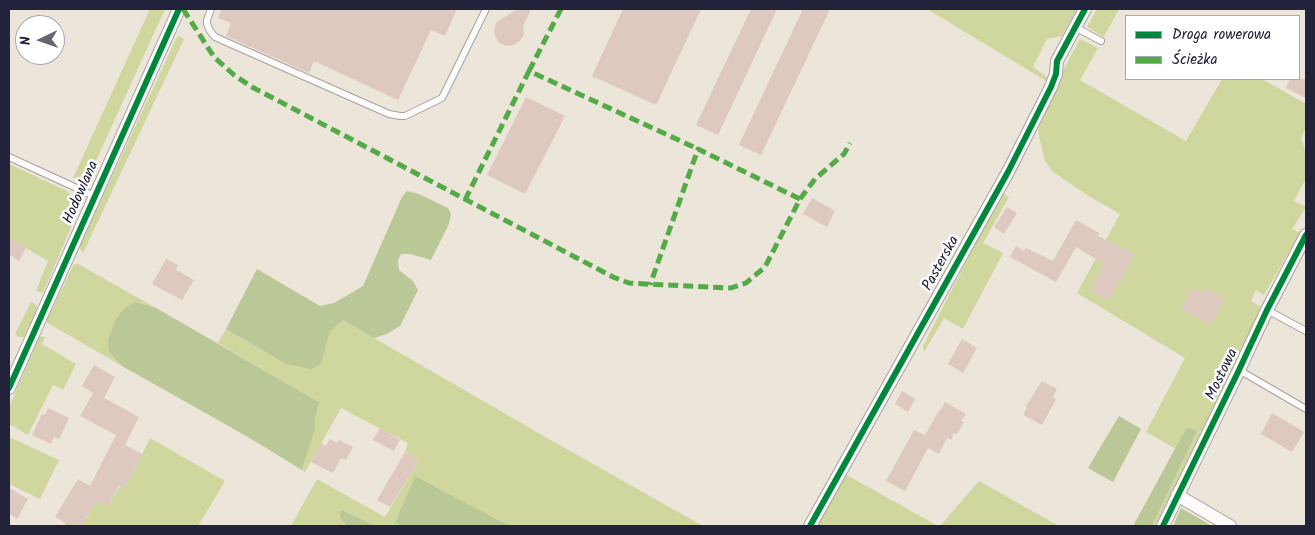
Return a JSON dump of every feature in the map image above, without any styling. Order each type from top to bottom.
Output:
[{"type":"street","name":"Hodowlana","points":[[9,388],[179,9]]},
{"type":"street","name":"Pasterska","points":[[810,526],[1008,172],[1051,87],[1056,74],[1057,61],[1085,9]]},
{"type":"street","name":"Mostowa","points":[[1162,526],[1267,310],[1306,235]]},
{"type":"street","points":[[1177,495],[1230,526]]},
{"type":"lane","points":[[211,9],[207,24],[210,32],[215,37],[389,114],[400,116],[405,116],[437,102],[445,94],[486,9]]},
{"type":"lane","points":[[1075,27],[1101,41]]},
{"type":"lane","points":[[9,157],[94,196]]},
{"type":"lane","points":[[1267,310],[1306,331]]},
{"type":"lane","points":[[1239,370],[1306,408]]},
{"type":"green space","points":[[150,9],[165,9],[90,174],[84,178],[73,178]]},
{"type":"green space","points":[[927,9],[1077,9],[1062,36],[1047,39],[1033,67],[1050,79],[1048,82]]},
{"type":"green space","points":[[1097,9],[1119,9],[1104,37],[1087,27]]},
{"type":"green space","points":[[179,36],[184,39],[83,253],[79,247]]},
{"type":"green space","points":[[1080,39],[1098,48],[1080,80],[1186,141],[1221,80],[1264,80],[1306,104],[1306,128],[1301,138],[1306,153],[1306,178],[1294,201],[1306,207],[1292,229],[1300,233],[1264,295],[1256,290],[1251,301],[1261,307],[1230,377],[1155,526],[1152,526],[1197,431],[1187,427],[1176,449],[1146,432],[1185,358],[1077,293],[1120,214],[1087,195],[1052,171],[1045,161],[1038,132],[1041,120],[1061,74]]},
{"type":"green space","points":[[9,164],[67,191],[77,202],[73,216],[75,218],[43,293],[36,291],[48,261],[9,238]]},
{"type":"green space","points":[[407,191],[419,194],[448,208],[451,214],[449,224],[431,260],[410,254],[401,254],[398,260],[399,270],[413,281],[418,290],[400,326],[387,334],[374,338],[343,320],[330,331],[321,364],[311,369],[286,364],[226,329],[257,269],[320,306],[334,303],[363,286],[402,197]]},
{"type":"green space","points":[[1002,192],[1009,197],[983,243],[1003,253],[963,329],[944,318],[924,352],[923,346]]},
{"type":"green space","points":[[74,264],[78,264],[156,308],[135,302],[109,352],[122,366],[46,322]]},
{"type":"green space","points":[[31,302],[36,305],[37,309],[24,337],[19,337],[15,334]]},
{"type":"green space","points":[[135,302],[156,308],[319,402],[315,429],[302,470],[248,437],[122,366],[109,352],[108,340],[116,319],[126,307]]},
{"type":"green space","points":[[343,320],[703,526],[510,526],[415,476],[395,522],[401,526],[376,526],[342,510],[340,517],[347,526],[291,526],[317,479],[385,517],[419,460],[405,452],[408,443],[341,408],[305,472],[302,470],[315,429],[319,402],[218,343],[226,329],[286,364]]},
{"type":"green space","points":[[40,336],[45,337],[42,344],[76,364],[63,390],[53,385],[28,435],[9,424],[9,407]]},
{"type":"green space","points":[[1119,416],[1141,429],[1113,482],[1088,468]]},
{"type":"green space","points":[[1187,427],[1197,431],[1152,526],[1133,526]]},
{"type":"green space","points":[[9,437],[59,460],[40,499],[9,484]]},
{"type":"green space","points":[[150,438],[225,481],[198,526],[64,526],[74,511],[87,518],[97,500],[108,506],[120,486],[125,488]]},
{"type":"green space","points":[[843,473],[938,526],[814,526]]},
{"type":"green space","points":[[415,476],[510,526],[401,526],[395,522]]},
{"type":"green space","points":[[979,481],[1059,526],[940,526]]},
{"type":"green space","points":[[1181,508],[1212,526],[1173,526]]},
{"type":"green space","points":[[342,510],[376,526],[347,526],[340,517]]},
{"type":"building","points":[[222,9],[457,9],[445,36],[431,30],[398,100],[314,61],[309,73],[226,36],[231,23],[218,18]]},
{"type":"building","points":[[517,9],[531,9],[523,27],[524,34],[520,41],[514,45],[506,46],[499,43],[494,29],[497,22]]},
{"type":"building","points":[[623,9],[701,9],[656,105],[592,76]]},
{"type":"building","points":[[751,9],[777,9],[718,135],[696,125]]},
{"type":"building","points":[[803,9],[830,9],[761,155],[739,145]]},
{"type":"building","points":[[1306,79],[1306,98],[1286,88],[1290,80]]},
{"type":"building","points":[[526,97],[565,116],[525,194],[487,175]]},
{"type":"building","points":[[812,198],[835,211],[827,227],[803,214]]},
{"type":"building","points":[[1007,207],[1017,213],[1004,234],[994,227]]},
{"type":"building","points":[[1076,220],[1099,233],[1098,236],[1135,254],[1109,301],[1090,290],[1104,264],[1076,247],[1056,282],[1010,257],[1016,246],[1024,251],[1026,248],[1053,261]]},
{"type":"building","points":[[9,238],[26,248],[19,261],[9,255]]},
{"type":"building","points":[[166,259],[178,265],[176,270],[194,280],[182,300],[152,284]]},
{"type":"building","points":[[1192,288],[1202,293],[1205,288],[1225,299],[1211,325],[1181,309]]},
{"type":"building","points":[[962,339],[977,348],[963,373],[948,364]]},
{"type":"building","points":[[94,365],[115,377],[104,398],[139,417],[125,445],[142,454],[125,488],[119,485],[108,507],[97,500],[82,526],[71,526],[55,517],[78,479],[90,486],[116,435],[80,416],[93,393],[82,386]]},
{"type":"building","points":[[1042,381],[1057,389],[1053,397],[1056,399],[1042,425],[1023,415],[1026,406]]},
{"type":"building","points":[[902,391],[915,399],[908,412],[895,404]]},
{"type":"building","points":[[945,402],[966,414],[961,421],[964,422],[957,434],[954,433],[951,440],[947,438],[939,454],[928,448],[905,491],[886,481],[914,430],[925,435]]},
{"type":"building","points":[[48,408],[69,418],[59,439],[54,437],[51,444],[32,435],[42,414],[45,415]]},
{"type":"building","points":[[1272,413],[1304,432],[1292,452],[1261,434]]},
{"type":"building","points":[[380,428],[400,440],[394,451],[373,440]]},
{"type":"building","points":[[330,439],[337,443],[339,440],[353,447],[346,460],[341,458],[333,473],[311,462],[321,443],[326,446]]},
{"type":"building","points":[[405,452],[419,460],[390,507],[377,500]]},
{"type":"building","points":[[9,488],[28,499],[17,519],[9,514]]},
{"type":"marked path","points":[[183,9],[214,57],[234,75],[252,87],[613,277],[629,283],[645,284],[731,288],[746,283],[765,267],[800,199],[698,149],[650,285]]},
{"type":"marked path","points":[[529,71],[561,9]]},
{"type":"marked path","points":[[465,200],[529,71],[698,149]]},
{"type":"marked path","points":[[800,199],[815,179],[844,154],[850,143]]},
{"type":"cycle path","points":[[9,388],[179,9]]},
{"type":"cycle path","points":[[810,526],[1008,172],[1051,87],[1056,74],[1057,61],[1085,9]]},
{"type":"cycle path","points":[[1163,526],[1267,310],[1306,235]]}]
